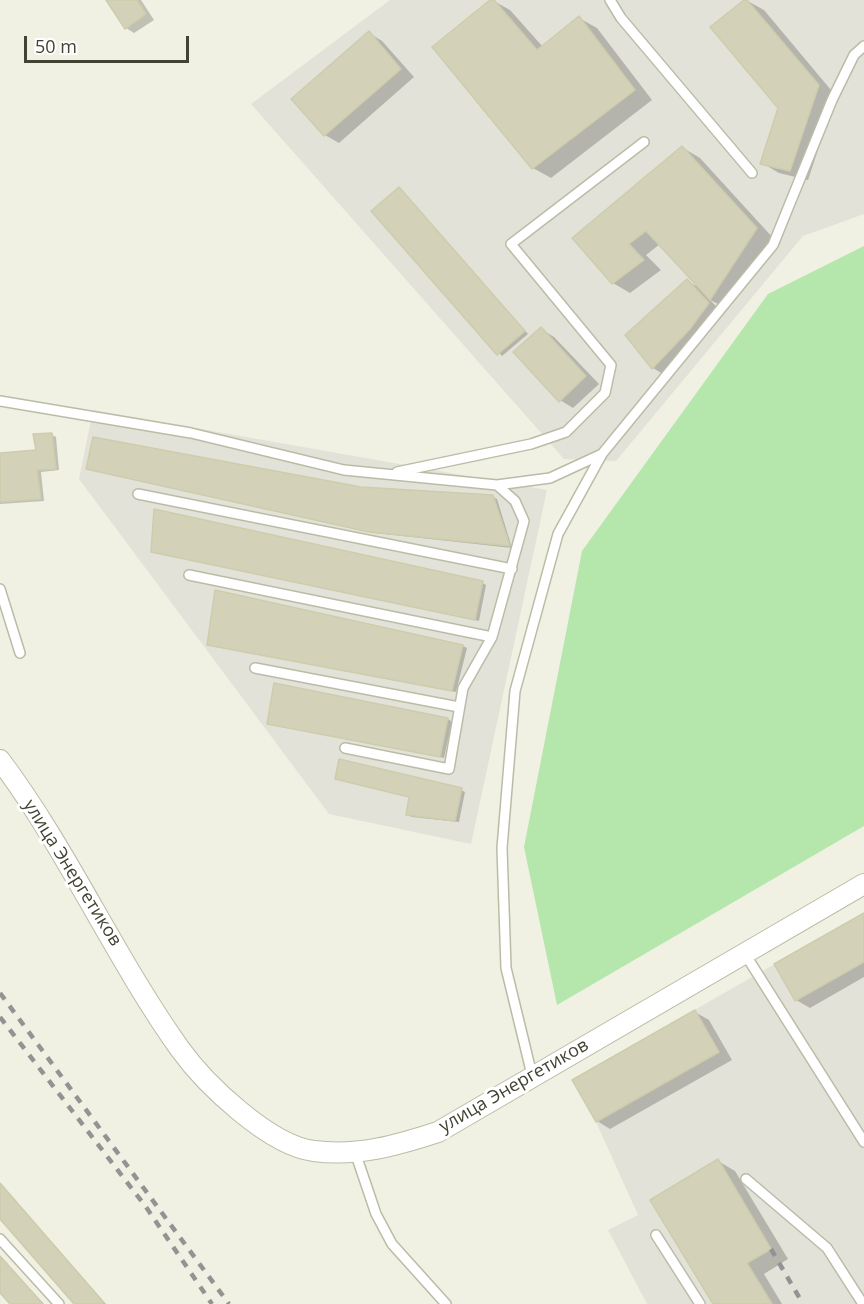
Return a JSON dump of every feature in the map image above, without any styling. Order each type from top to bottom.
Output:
[{"type":"street","name":"улица Энергетиков","points":[[0,760],[181,1050],[240,1112],[285,1143],[313,1151],[354,1152],[391,1147],[438,1132],[532,1075],[864,884]]},
{"type":"lane","points":[[610,0],[621,18],[752,173]]},
{"type":"lane","points":[[532,1075],[506,968],[502,848],[515,691],[558,534],[602,454],[773,245],[832,100],[854,55],[864,46]]},
{"type":"lane","points":[[389,474],[531,444],[566,432],[605,393],[611,365],[511,244],[644,142]]},
{"type":"lane","points":[[0,401],[191,433],[344,470],[497,485],[550,478],[602,454]]},
{"type":"lane","points":[[345,748],[449,769],[463,688],[492,638],[524,521],[515,501],[497,485]]},
{"type":"lane","points":[[138,494],[512,569]]},
{"type":"lane","points":[[189,575],[492,638]]},
{"type":"lane","points":[[0,589],[20,653]]},
{"type":"lane","points":[[255,668],[459,707]]},
{"type":"lane","points":[[745,954],[864,1142]]},
{"type":"lane","points":[[354,1152],[376,1214],[392,1244],[446,1304]]},
{"type":"lane","points":[[746,1179],[827,1248],[863,1304]]},
{"type":"lane","points":[[656,1235],[700,1304]]},
{"type":"lane","points":[[0,1239],[59,1304]]},
{"type":"shaded area","points":[[390,0],[864,0],[864,214],[803,236],[616,461],[564,459],[251,104]]},
{"type":"shaded area","points":[[93,410],[547,490],[471,844],[329,814],[79,479]]},
{"type":"shaded area","points":[[864,913],[864,1304],[647,1304],[608,1230],[638,1215],[596,1122],[572,1080]]},
{"type":"green space","points":[[864,246],[864,826],[557,1005],[524,847],[582,551],[768,294]]},
{"type":"building","points":[[106,0],[137,0],[146,14],[125,29]]},
{"type":"building","points":[[490,0],[494,0],[537,50],[579,16],[635,90],[532,169],[432,47]]},
{"type":"building","points":[[747,0],[819,85],[790,171],[760,164],[778,108],[710,27]]},
{"type":"building","points":[[369,31],[401,69],[324,136],[291,99]]},
{"type":"building","points":[[682,146],[757,228],[710,300],[646,231],[629,244],[644,260],[612,284],[572,238]]},
{"type":"building","points":[[399,187],[525,331],[497,355],[371,211]]},
{"type":"building","points":[[687,279],[709,303],[690,329],[652,369],[625,335]]},
{"type":"building","points":[[541,327],[586,376],[559,402],[513,352]]},
{"type":"building","points":[[52,433],[56,469],[37,470],[41,499],[0,502],[0,453],[36,450],[33,434]]},
{"type":"building","points":[[93,437],[361,487],[493,495],[510,546],[369,532],[86,469]]},
{"type":"building","points":[[154,509],[483,581],[475,620],[151,552]]},
{"type":"building","points":[[215,590],[463,645],[452,691],[207,645]]},
{"type":"building","points":[[274,683],[448,718],[440,757],[267,724]]},
{"type":"building","points":[[339,759],[462,788],[455,821],[406,815],[409,797],[335,779]]},
{"type":"building","points":[[864,913],[864,962],[795,1001],[774,964]]},
{"type":"building","points":[[695,1010],[719,1052],[596,1122],[572,1080]]},
{"type":"building","points":[[718,1159],[771,1249],[747,1263],[772,1304],[713,1304],[650,1200]]},
{"type":"building","points":[[0,1183],[105,1304],[74,1304],[0,1219]]},
{"type":"building","points":[[0,1256],[43,1304],[10,1304],[0,1293]]},
{"type":"railway","points":[[0,993],[229,1304]]},
{"type":"railway","points":[[0,1017],[146,1207],[212,1304]]},
{"type":"railway","points":[[771,1249],[803,1304]]}]
